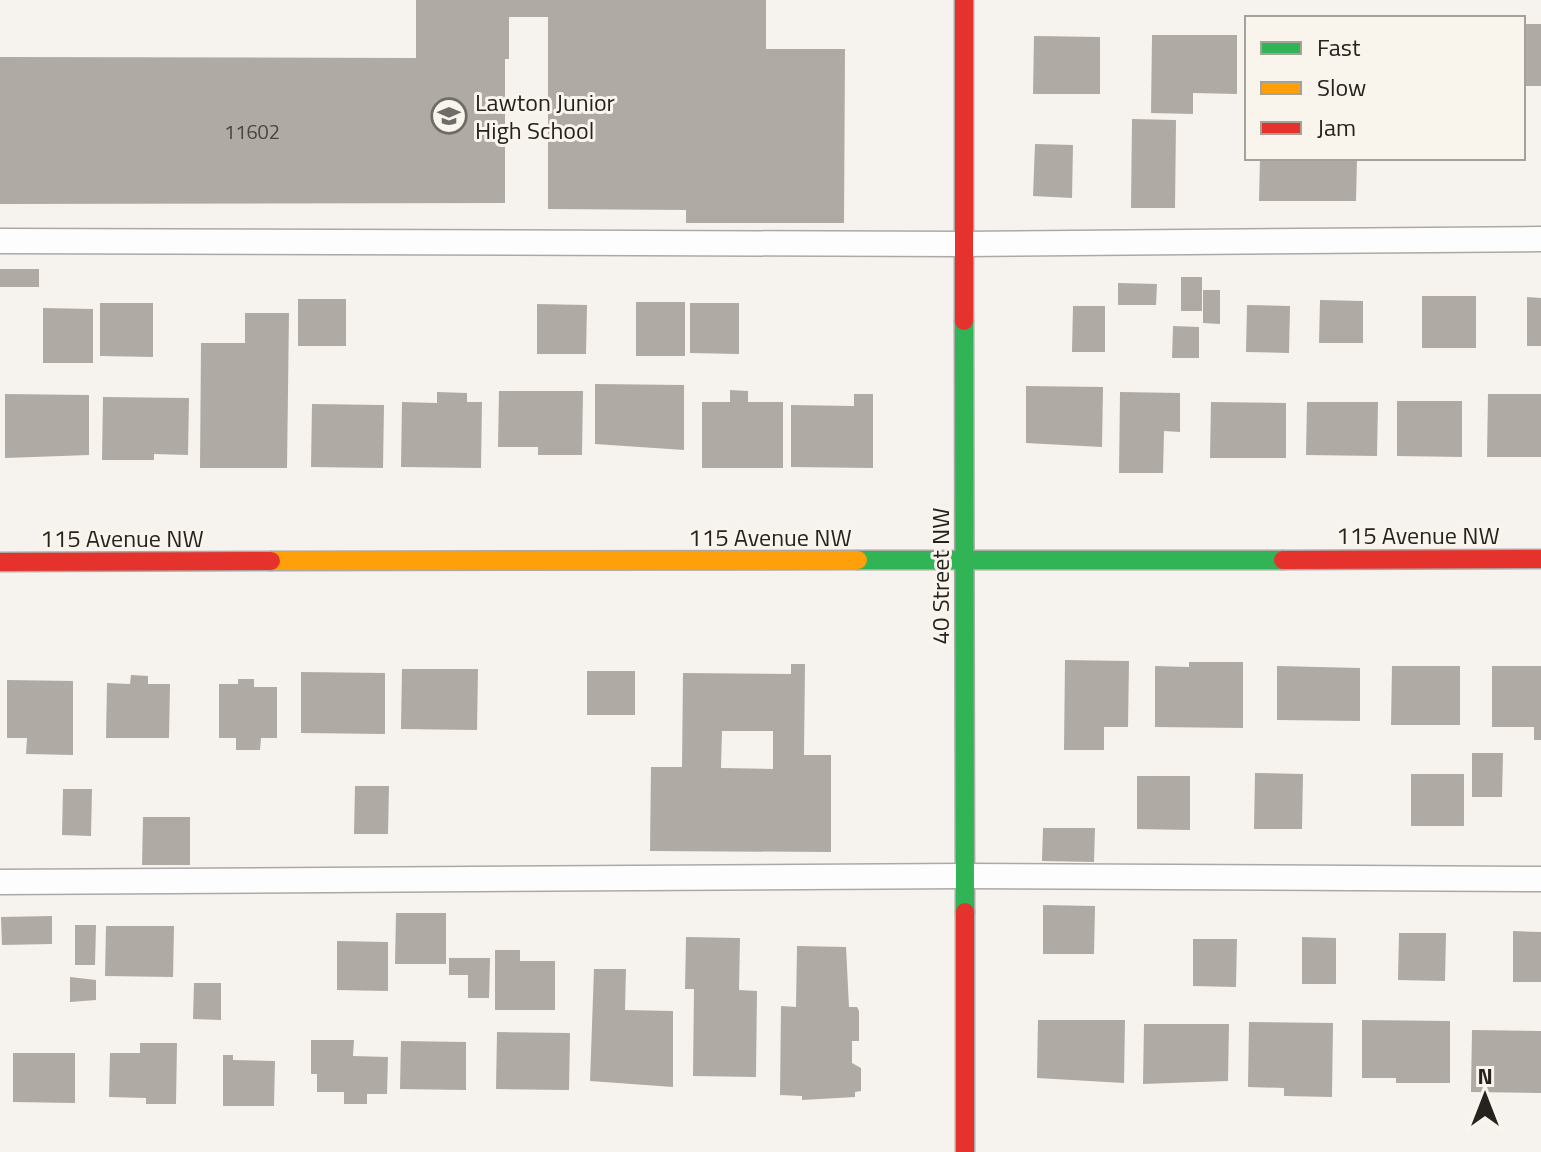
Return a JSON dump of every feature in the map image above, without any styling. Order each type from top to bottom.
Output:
[{"type":"street","name":"40 Street NW","points":[[964,0],[965,1152]]},
{"type":"street","name":"115 Avenue NW","points":[[0,562],[1541,559]]},
{"type":"lane","points":[[0,241],[964,244],[1541,239]]},
{"type":"lane","points":[[0,882],[964,876],[1541,879]]},
{"type":"building","name":"Lawton Junior High School","points":[[416,0],[766,0],[766,49],[845,49],[844,223],[686,223],[686,210],[548,209],[548,17],[509,17],[509,59],[505,59],[505,203],[0,204],[0,57],[416,58]]},
{"type":"building","points":[[1525,24],[1541,24],[1541,86],[1525,86]]},
{"type":"building","points":[[1152,35],[1237,35],[1237,94],[1193,93],[1193,114],[1151,113]]},
{"type":"building","points":[[1034,36],[1100,37],[1100,94],[1033,94]]},
{"type":"building","points":[[1132,119],[1176,120],[1175,208],[1131,208]]},
{"type":"building","points":[[1035,144],[1073,145],[1072,198],[1033,196]]},
{"type":"building","points":[[1260,160],[1357,160],[1356,201],[1259,201]]},
{"type":"building","points":[[0,269],[39,269],[39,287],[0,287]]},
{"type":"building","points":[[1181,277],[1202,277],[1202,311],[1181,311]]},
{"type":"building","points":[[1118,283],[1157,284],[1156,305],[1118,305]]},
{"type":"building","points":[[1203,290],[1220,290],[1220,324],[1203,323]]},
{"type":"building","points":[[1422,296],[1476,296],[1476,348],[1422,348]]},
{"type":"building","points":[[1527,297],[1541,298],[1541,346],[1527,346]]},
{"type":"building","points":[[298,299],[346,299],[346,346],[298,346]]},
{"type":"building","points":[[1320,300],[1363,301],[1363,343],[1319,343]]},
{"type":"building","points":[[636,302],[685,302],[685,356],[636,356]]},
{"type":"building","points":[[100,303],[153,303],[153,357],[100,356]]},
{"type":"building","points":[[690,303],[739,303],[739,354],[690,353]]},
{"type":"building","points":[[537,304],[587,305],[586,354],[537,354]]},
{"type":"building","points":[[1247,305],[1290,306],[1289,353],[1246,352]]},
{"type":"building","points":[[1073,306],[1105,306],[1105,352],[1072,352]]},
{"type":"building","points":[[43,308],[93,309],[93,363],[43,363]]},
{"type":"building","points":[[245,313],[289,313],[287,468],[200,468],[201,343],[245,343]]},
{"type":"building","points":[[1173,326],[1199,327],[1199,358],[1172,358]]},
{"type":"building","points":[[595,384],[684,385],[684,450],[595,444]]},
{"type":"building","points":[[1026,386],[1103,387],[1102,447],[1026,443]]},
{"type":"building","points":[[730,390],[748,391],[748,402],[783,402],[783,468],[702,468],[702,402],[730,402]]},
{"type":"building","points":[[499,391],[583,391],[582,455],[538,455],[538,447],[498,447]]},
{"type":"building","points":[[437,392],[467,393],[467,402],[482,402],[481,468],[401,467],[402,402],[437,403]]},
{"type":"building","points":[[1120,392],[1180,393],[1180,432],[1164,431],[1163,473],[1119,473]]},
{"type":"building","points":[[5,394],[89,395],[89,455],[5,458]]},
{"type":"building","points":[[854,394],[873,394],[873,468],[791,467],[791,405],[854,406]]},
{"type":"building","points":[[1488,394],[1541,394],[1541,457],[1487,457]]},
{"type":"building","points":[[103,397],[189,398],[188,455],[154,454],[154,460],[102,460]]},
{"type":"building","points":[[1397,401],[1462,401],[1462,457],[1397,456]]},
{"type":"building","points":[[1211,402],[1286,403],[1286,458],[1210,458]]},
{"type":"building","points":[[1307,402],[1378,402],[1377,456],[1306,455]]},
{"type":"building","points":[[312,404],[384,405],[383,468],[311,467]]},
{"type":"building","points":[[1065,660],[1129,661],[1128,727],[1104,727],[1104,750],[1064,750]]},
{"type":"building","points":[[1189,662],[1243,662],[1243,728],[1155,727],[1155,666],[1189,667]]},
{"type":"building","points":[[791,664],[805,664],[804,755],[831,755],[831,852],[650,851],[651,767],[682,767],[683,673],[791,674]],"holes":[[[722,731],[773,731],[773,769],[721,768]]]},
{"type":"building","points":[[1277,666],[1360,668],[1360,721],[1277,720]]},
{"type":"building","points":[[1392,666],[1460,666],[1460,725],[1391,725]]},
{"type":"building","points":[[1492,666],[1541,666],[1541,740],[1534,740],[1534,727],[1492,727]]},
{"type":"building","points":[[402,669],[478,669],[477,730],[401,729]]},
{"type":"building","points":[[587,671],[635,671],[635,715],[587,715]]},
{"type":"building","points":[[301,672],[385,673],[385,734],[301,733]]},
{"type":"building","points":[[131,675],[148,676],[148,684],[170,684],[169,738],[106,738],[107,683],[130,684]]},
{"type":"building","points":[[238,679],[254,679],[254,687],[277,687],[277,738],[261,738],[260,750],[236,750],[236,738],[219,738],[219,684],[238,684]]},
{"type":"building","points":[[7,680],[73,681],[73,755],[26,754],[27,738],[7,738]]},
{"type":"building","points":[[1472,753],[1503,753],[1502,797],[1472,797]]},
{"type":"building","points":[[1255,773],[1303,774],[1302,829],[1254,829]]},
{"type":"building","points":[[1411,774],[1464,774],[1464,826],[1411,826]]},
{"type":"building","points":[[1137,776],[1190,776],[1190,830],[1137,829]]},
{"type":"building","points":[[355,786],[389,786],[388,834],[354,834]]},
{"type":"building","points":[[63,789],[92,789],[91,836],[62,835]]},
{"type":"building","points":[[143,817],[190,817],[190,865],[142,865]]},
{"type":"building","points":[[1043,828],[1095,828],[1094,862],[1042,861]]},
{"type":"building","points":[[1043,905],[1095,906],[1094,954],[1043,954]]},
{"type":"building","points":[[396,913],[446,913],[446,964],[395,964]]},
{"type":"building","points":[[52,916],[52,944],[2,945],[1,917]]},
{"type":"building","points":[[75,925],[96,925],[95,965],[75,965]]},
{"type":"building","points":[[106,926],[174,926],[173,977],[105,976]]},
{"type":"building","points":[[1513,931],[1541,932],[1541,982],[1513,982]]},
{"type":"building","points":[[1399,933],[1446,933],[1445,981],[1398,980]]},
{"type":"building","points":[[686,937],[740,938],[739,990],[757,991],[756,1077],[693,1076],[694,989],[685,989]]},
{"type":"building","points":[[1302,937],[1336,938],[1336,984],[1302,984]]},
{"type":"building","points":[[1193,939],[1237,939],[1236,987],[1193,986]]},
{"type":"building","points":[[337,941],[388,942],[388,991],[337,990]]},
{"type":"building","points":[[797,946],[846,947],[849,1007],[857,1007],[859,1011],[859,1041],[852,1041],[852,1063],[861,1068],[861,1091],[855,1092],[855,1097],[802,1100],[802,1096],[780,1095],[781,1006],[796,1007]]},
{"type":"building","points":[[495,950],[520,950],[520,961],[555,961],[555,1010],[495,1010]]},
{"type":"building","points":[[449,958],[490,958],[489,998],[468,998],[468,975],[449,975]]},
{"type":"building","points":[[594,969],[626,969],[625,1010],[673,1011],[673,1087],[590,1081]]},
{"type":"building","points":[[70,977],[96,980],[96,1000],[70,1002]]},
{"type":"building","points":[[194,983],[221,983],[221,1020],[193,1019]]},
{"type":"building","points":[[1038,1020],[1125,1020],[1124,1083],[1037,1078]]},
{"type":"building","points":[[1362,1020],[1450,1021],[1450,1083],[1396,1083],[1396,1078],[1362,1078]]},
{"type":"building","points":[[1249,1022],[1333,1023],[1332,1097],[1284,1096],[1284,1088],[1248,1087]]},
{"type":"building","points":[[1144,1024],[1229,1024],[1228,1081],[1143,1084]]},
{"type":"building","points":[[1472,1030],[1541,1031],[1541,1093],[1471,1092]]},
{"type":"building","points":[[497,1032],[570,1033],[569,1090],[496,1089]]},
{"type":"building","points":[[311,1040],[354,1040],[353,1056],[388,1057],[387,1094],[367,1094],[367,1104],[344,1104],[344,1092],[317,1092],[317,1074],[311,1074]]},
{"type":"building","points":[[401,1041],[466,1042],[466,1090],[400,1089]]},
{"type":"building","points":[[140,1043],[177,1043],[176,1104],[146,1104],[146,1098],[109,1097],[110,1053],[140,1053]]},
{"type":"building","points":[[13,1053],[75,1053],[75,1103],[13,1102]]},
{"type":"building","points":[[223,1055],[233,1055],[233,1060],[275,1061],[274,1106],[223,1106]]},
{"type":"traffic: fast","points":[[964,321],[965,912]]},
{"type":"traffic: fast","points":[[858,560],[1283,560]]},
{"type":"traffic: slow","points":[[271,561],[858,560]]},
{"type":"traffic: jam","points":[[964,0],[964,321]]},
{"type":"traffic: jam","points":[[1283,560],[1541,559]]},
{"type":"traffic: jam","points":[[0,562],[271,561]]},
{"type":"traffic: jam","points":[[965,912],[965,1152]]},
{"type":"place","name":"Lawton Junior High School","points":[[449,116]]}]
